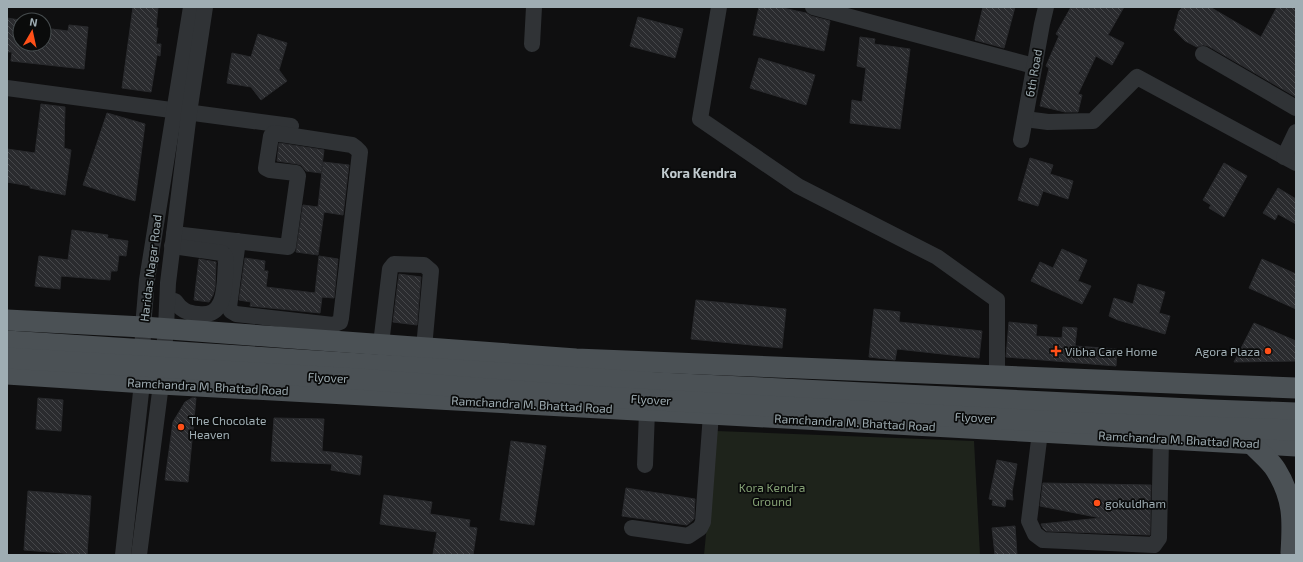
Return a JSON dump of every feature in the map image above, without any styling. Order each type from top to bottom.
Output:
[{"type":"main road","points":[[7,320],[143,326],[576,359],[1296,388]]},
{"type":"main road","name":"Flyover","points":[[7,341],[667,383],[1296,413]]},
{"type":"main road","name":"Flyover","points":[[7,358],[358,379],[583,396],[1080,423],[1296,430]]},
{"type":"main road","name":"Ramchandra M. Bhattad Road","points":[[7,374],[647,411],[1296,446]]},
{"type":"main road","points":[[1251,443],[1276,469],[1290,502],[1293,520],[1292,550]]},
{"type":"street","name":"Haridas Nagar Road","points":[[123,555],[152,383],[166,328],[181,112],[191,7]]},
{"type":"street","name":"Haridas Nagar Road","points":[[139,555],[152,383],[143,326],[146,280],[181,112],[205,7]]},
{"type":"street","points":[[532,44],[534,7]]},
{"type":"street","points":[[719,7],[700,119],[798,186],[936,257],[997,300],[997,375]]},
{"type":"street","points":[[813,7],[1034,66]]},
{"type":"street","name":"6th Road","points":[[1021,140],[1046,7]]},
{"type":"street","points":[[1203,54],[1296,108]]},
{"type":"street","points":[[1025,119],[1048,122],[1093,121],[1137,77],[1290,160],[1296,132]]},
{"type":"street","points":[[7,88],[322,131]]},
{"type":"street","points":[[173,240],[238,241],[288,247],[298,176],[296,173],[270,170],[266,168],[271,136],[274,134],[352,145],[360,152],[340,322],[333,325],[236,314],[231,311],[229,307],[238,241]]},
{"type":"street","points":[[173,240],[222,253],[225,256],[226,263],[222,303],[218,309],[205,315],[188,313],[180,309],[175,301]]},
{"type":"street","points":[[381,344],[390,269],[394,264],[424,265],[431,271],[424,348]]},
{"type":"street","points":[[645,465],[647,411]]},
{"type":"street","points":[[632,528],[688,536],[700,528],[703,522],[711,414]]},
{"type":"street","points":[[1040,432],[1029,521],[1035,534],[1044,540],[1154,545],[1159,538],[1162,439]]},
{"type":"green space","name":"Kora Kendra Ground","points":[[716,431],[974,441],[980,555],[704,555]]},
{"type":"building","points":[[133,7],[158,7],[156,44],[161,44],[160,56],[157,55],[151,92],[122,88]]},
{"type":"building","points":[[759,7],[778,7],[806,13],[811,16],[830,21],[824,51],[753,35]]},
{"type":"building","points":[[983,7],[1015,7],[1004,48],[975,40]]},
{"type":"building","points":[[1071,7],[1124,7],[1108,35],[1124,43],[1112,65],[1096,56],[1078,94],[1082,95],[1078,112],[1065,112],[1040,106],[1049,68],[1046,66],[1059,36],[1056,34]]},
{"type":"building","points":[[1183,7],[1210,7],[1261,37],[1277,7],[1296,7],[1296,97],[1208,46],[1203,45],[1197,47],[1185,41],[1174,30],[1179,11]]},
{"type":"building","points":[[638,17],[683,29],[675,58],[630,46]]},
{"type":"building","points":[[7,18],[12,19],[12,52],[7,52]]},
{"type":"building","points":[[69,25],[88,27],[84,69],[11,61],[12,52],[52,52],[52,29],[68,31]]},
{"type":"building","points":[[258,34],[287,43],[279,70],[287,81],[261,100],[251,87],[227,83],[232,53],[251,57]]},
{"type":"building","points":[[860,37],[875,39],[874,44],[910,49],[900,129],[850,123],[852,100],[862,102],[866,68],[857,66]]},
{"type":"building","points":[[759,58],[815,75],[806,105],[750,88]]},
{"type":"building","points":[[41,104],[65,107],[64,148],[71,150],[65,195],[7,182],[7,149],[35,153]]},
{"type":"building","points":[[107,113],[145,124],[135,201],[83,185]]},
{"type":"building","points":[[279,143],[324,150],[321,173],[306,171],[301,165],[277,161]]},
{"type":"building","points":[[1030,158],[1053,165],[1050,174],[1073,181],[1068,199],[1043,191],[1038,206],[1018,200]]},
{"type":"building","points":[[323,162],[349,165],[343,215],[324,212],[318,255],[296,252],[303,205],[318,207]]},
{"type":"building","points":[[1224,163],[1247,176],[1224,217],[1209,208],[1211,205],[1203,200]]},
{"type":"building","points":[[1278,188],[1296,199],[1296,224],[1278,214],[1275,220],[1263,213]]},
{"type":"building","points":[[72,230],[108,235],[107,238],[128,241],[126,256],[119,255],[117,271],[111,271],[110,280],[61,276],[60,289],[35,286],[39,256],[68,260]]},
{"type":"building","points":[[1062,249],[1087,260],[1078,281],[1091,286],[1082,304],[1031,281],[1040,262],[1053,268]]},
{"type":"building","points":[[319,256],[338,259],[334,298],[322,297],[320,313],[250,306],[251,302],[239,300],[245,258],[265,261],[264,271],[268,271],[266,287],[315,293]]},
{"type":"building","points":[[199,259],[216,262],[215,288],[209,302],[194,300]]},
{"type":"building","points":[[1262,259],[1296,274],[1296,309],[1249,288]]},
{"type":"building","points":[[399,274],[421,277],[417,325],[393,322]]},
{"type":"building","points":[[1138,284],[1165,292],[1159,313],[1170,316],[1165,334],[1109,316],[1114,298],[1133,304]]},
{"type":"building","points":[[696,300],[786,309],[782,348],[691,339]]},
{"type":"building","points":[[874,309],[900,312],[899,322],[982,331],[979,358],[897,349],[895,360],[869,357]]},
{"type":"building","points":[[1009,322],[1037,325],[1036,336],[1062,338],[1063,327],[1077,328],[1075,346],[1117,349],[1116,366],[1006,357]]},
{"type":"building","name":"Agora Plaza","points":[[1254,323],[1296,341],[1296,361],[1234,362]]},
{"type":"building","points":[[38,398],[63,400],[61,431],[36,429]]},
{"type":"building","points":[[192,398],[196,398],[188,482],[165,480],[173,422],[185,402]]},
{"type":"building","points":[[274,418],[324,419],[322,451],[362,456],[360,475],[331,470],[332,464],[271,461]]},
{"type":"building","points":[[511,441],[546,446],[534,525],[500,520]]},
{"type":"building","points":[[997,460],[1017,464],[1012,492],[1013,500],[1006,499],[1005,507],[992,505],[993,500],[989,499]]},
{"type":"building","name":"gokuldham","points":[[1043,483],[1151,485],[1150,535],[1046,531],[1041,524],[1101,518],[1040,506]]},
{"type":"building","points":[[626,488],[695,499],[694,519],[687,525],[622,516]]},
{"type":"building","points":[[28,491],[91,496],[87,555],[24,550]]},
{"type":"building","points":[[384,495],[432,502],[430,514],[470,520],[469,527],[477,528],[473,555],[433,554],[437,532],[380,524]]},
{"type":"building","points":[[1015,526],[1017,555],[995,555],[992,528]]},
{"type":"place","name":"Vibha Care Home","points":[[1056,351]]},
{"type":"place","name":"Agora Plaza","points":[[1268,351]]},
{"type":"place","name":"The Chocolate Heaven","points":[[181,427]]},
{"type":"place","name":"gokuldham","points":[[1097,503]]},
{"type":"district","name":"Kora Kendra","points":[[699,173]]}]
